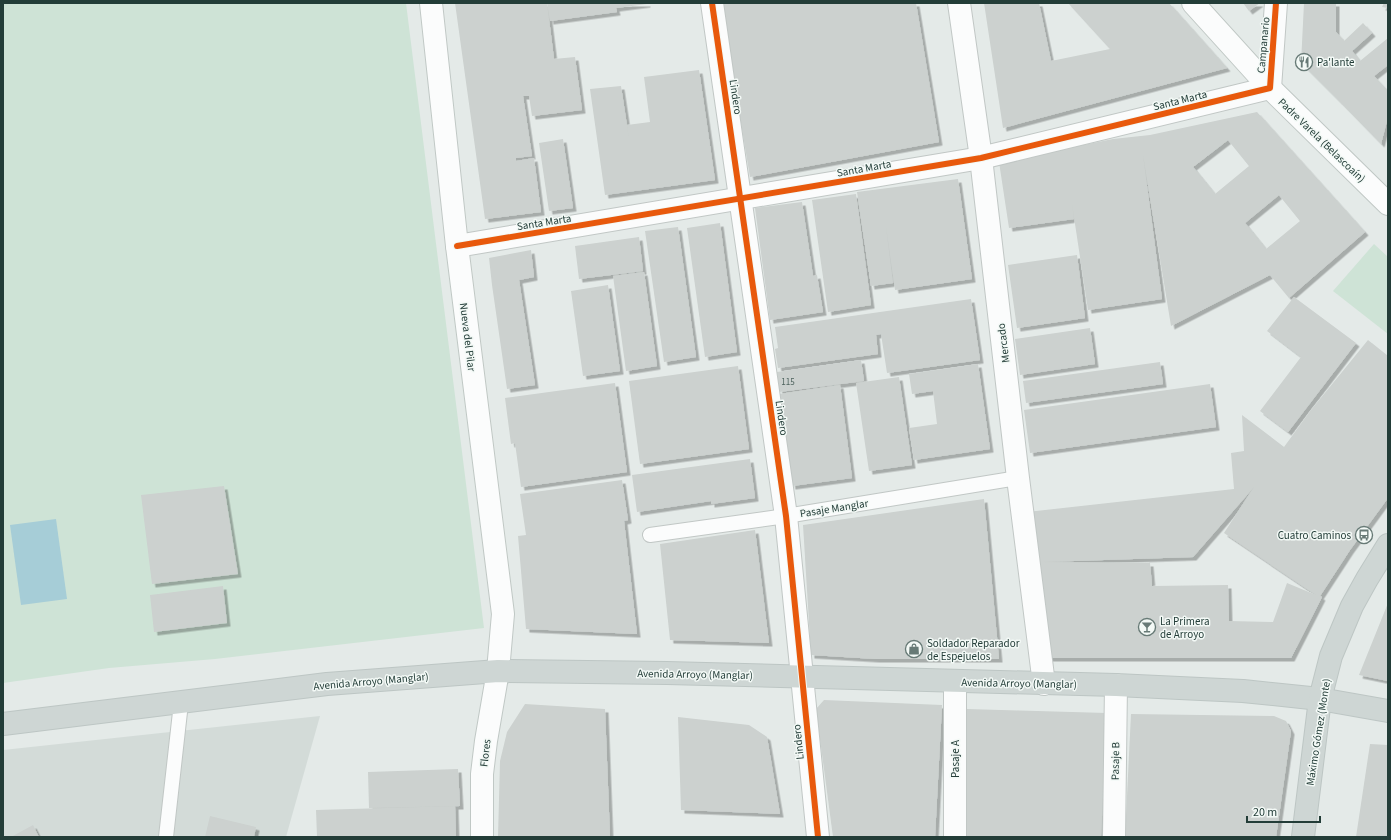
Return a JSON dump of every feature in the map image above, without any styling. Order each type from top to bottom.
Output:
[{"type":"main road","name":"Máximo Gómez (Monte)","points":[[1303,837],[1320,699],[1331,656],[1352,606],[1388,545]]},
{"type":"main road","name":"Avenida Arroyo (Manglar)","points":[[3,724],[327,684],[498,671],[667,673],[1116,685],[1244,691],[1320,699],[1388,711]]},
{"type":"street","name":"Nueva del Pilar","points":[[431,3],[457,246],[503,614],[498,671]]},
{"type":"street","name":"Lindero","points":[[712,3],[786,516],[818,837]]},
{"type":"street","name":"Mercado","points":[[959,3],[981,158],[1018,478],[1044,684]]},
{"type":"street","name":"Padre Varela (Belascoaín)","points":[[1194,3],[1270,88],[1388,204]]},
{"type":"street","name":"Campanario","points":[[1270,88],[1276,3]]},
{"type":"street","name":"Santa Marta","points":[[457,246],[740,200],[981,158],[1270,88]]},
{"type":"street","name":"Flores","points":[[482,837],[482,774],[498,671]]},
{"type":"street","name":"Pasaje A","points":[[955,681],[955,837]]},
{"type":"street","name":"Pasaje B","points":[[1114,837],[1116,685]]},
{"type":"lane","name":"Pasaje Manglar","points":[[650,534],[786,516],[1018,478]]},
{"type":"lane","points":[[166,837],[181,703]]},
{"type":"shaded area","points":[[320,716],[286,837],[3,837],[3,750]]},
{"type":"green space","points":[[3,3],[406,3],[484,628],[215,659],[109,668],[3,683]]},
{"type":"green space","points":[[1374,244],[1388,257],[1388,334],[1333,291]]},
{"type":"water","points":[[56,519],[67,599],[21,605],[10,525]]},
{"type":"building","points":[[455,3],[547,3],[554,59],[575,57],[582,110],[532,116],[529,96],[523,96],[532,156],[516,158],[516,161],[534,158],[541,212],[485,219]]},
{"type":"building","points":[[547,3],[647,4],[616,8],[617,12],[550,21]]},
{"type":"building","points":[[721,3],[916,3],[939,142],[750,177]]},
{"type":"building","points":[[984,3],[1039,3],[1051,61],[1110,49],[1068,3],[1169,3],[1227,68],[1003,128]]},
{"type":"building","points":[[1243,3],[1260,3],[1249,11]]},
{"type":"building","points":[[1304,3],[1336,3],[1336,32],[1344,41],[1363,23],[1372,33],[1352,51],[1360,61],[1388,38],[1388,65],[1374,76],[1388,91],[1388,117],[1381,144],[1301,63]]},
{"type":"building","points":[[1384,3],[1388,3],[1388,8],[1382,7]]},
{"type":"building","points":[[699,70],[715,180],[605,195],[590,89],[621,86],[629,139],[627,125],[650,122],[644,77]]},
{"type":"building","points":[[1257,112],[1365,232],[1289,298],[1270,275],[1171,326],[1143,155],[1162,299],[1088,310],[1072,204],[1074,219],[1009,228],[999,162],[1113,139],[1150,135]],"holes":[[[1228,140],[1249,166],[1215,194],[1193,167]],[[1279,195],[1300,221],[1266,249],[1245,223]]]},
{"type":"building","points":[[563,139],[573,208],[549,211],[539,143]]},
{"type":"building","points":[[958,179],[972,279],[895,290],[886,227],[893,283],[871,286],[857,192]]},
{"type":"building","points":[[856,194],[871,305],[828,312],[812,200]]},
{"type":"building","points":[[802,202],[813,276],[817,275],[823,312],[770,320],[755,208]]},
{"type":"building","points":[[720,223],[737,352],[705,357],[687,228]]},
{"type":"building","points":[[678,227],[696,357],[664,362],[645,231]]},
{"type":"building","points":[[639,237],[643,271],[579,279],[575,246]]},
{"type":"building","points":[[531,250],[534,277],[519,280],[535,385],[507,389],[489,258]]},
{"type":"building","points":[[1077,255],[1085,318],[1017,328],[1008,265]]},
{"type":"building","points":[[644,272],[657,366],[626,371],[613,276]]},
{"type":"building","points":[[608,285],[620,371],[583,376],[571,291]]},
{"type":"building","points":[[1294,297],[1356,343],[1288,432],[1260,411],[1301,357],[1267,331]]},
{"type":"building","points":[[971,299],[980,360],[887,373],[881,334],[876,335],[878,354],[778,368],[775,349],[778,348],[775,327]]},
{"type":"building","points":[[1090,328],[1095,364],[1020,375],[1015,339]]},
{"type":"building","points":[[1368,340],[1388,356],[1388,498],[1350,550],[1320,596],[1322,597],[1291,658],[1041,658],[1027,512],[1234,489],[1231,453],[1244,451],[1242,415],[1284,447],[1311,410]],"holes":[[[1254,487],[1224,533],[1316,595],[1287,583],[1273,622],[1229,621],[1228,585],[1152,586],[1150,563],[1044,562],[1193,557]]]},
{"type":"building","points":[[861,360],[864,381],[779,392],[777,372]]},
{"type":"building","points":[[1160,362],[1163,384],[1026,403],[1023,381]]},
{"type":"building","points":[[978,364],[990,449],[914,460],[909,428],[937,424],[933,391],[912,394],[909,374]]},
{"type":"building","points":[[738,366],[749,449],[640,464],[629,381]]},
{"type":"building","points":[[899,377],[912,465],[869,471],[856,383]]},
{"type":"building","points":[[615,383],[627,472],[521,487],[515,443],[511,444],[505,398]]},
{"type":"building","points":[[1210,384],[1216,427],[1030,453],[1024,410]]},
{"type":"building","points":[[840,385],[852,478],[792,486],[779,394]]},
{"type":"building","points":[[750,459],[755,498],[711,504],[711,501],[637,512],[632,475]]},
{"type":"building","points":[[622,480],[628,520],[624,521],[637,634],[526,629],[518,536],[526,535],[520,494]]},
{"type":"building","points":[[224,486],[238,574],[152,584],[141,495]]},
{"type":"building","points":[[984,499],[999,659],[876,659],[811,655],[803,525]]},
{"type":"building","points":[[755,530],[769,643],[670,640],[660,544]]},
{"type":"building","points":[[223,586],[227,623],[154,632],[150,595]]},
{"type":"building","points":[[1388,603],[1388,681],[1359,675]]},
{"type":"building","points":[[824,700],[942,705],[935,837],[833,837],[816,709]]},
{"type":"building","points":[[525,704],[605,709],[610,837],[498,837],[500,761],[507,732]]},
{"type":"building","points":[[967,709],[1107,713],[1101,837],[966,837]]},
{"type":"building","points":[[1131,714],[1274,716],[1286,721],[1291,731],[1276,837],[1125,837]]},
{"type":"building","points":[[678,717],[749,725],[767,737],[780,814],[681,810]]},
{"type":"building","points":[[1370,744],[1388,745],[1388,837],[1356,837]]},
{"type":"building","points":[[458,769],[460,806],[369,808],[368,772]]},
{"type":"building","points":[[455,806],[456,837],[317,837],[316,810]]},
{"type":"building","points":[[210,816],[256,827],[254,837],[205,837]]},
{"type":"building","points":[[33,825],[39,837],[11,837]]},
{"type":"cycle path","points":[[712,3],[786,516],[818,837]]},
{"type":"cycle path","points":[[457,246],[981,158],[1270,88],[1276,3]]},
{"type":"place","name":"Pa'lante","points":[[1304,62]]},
{"type":"place","name":"Cuatro Caminos","points":[[1364,535]]},
{"type":"place","name":"La Primera de Arroyo","points":[[1147,627]]},
{"type":"place","name":"Soldador Reparador de Espejuelos","points":[[914,649]]}]
